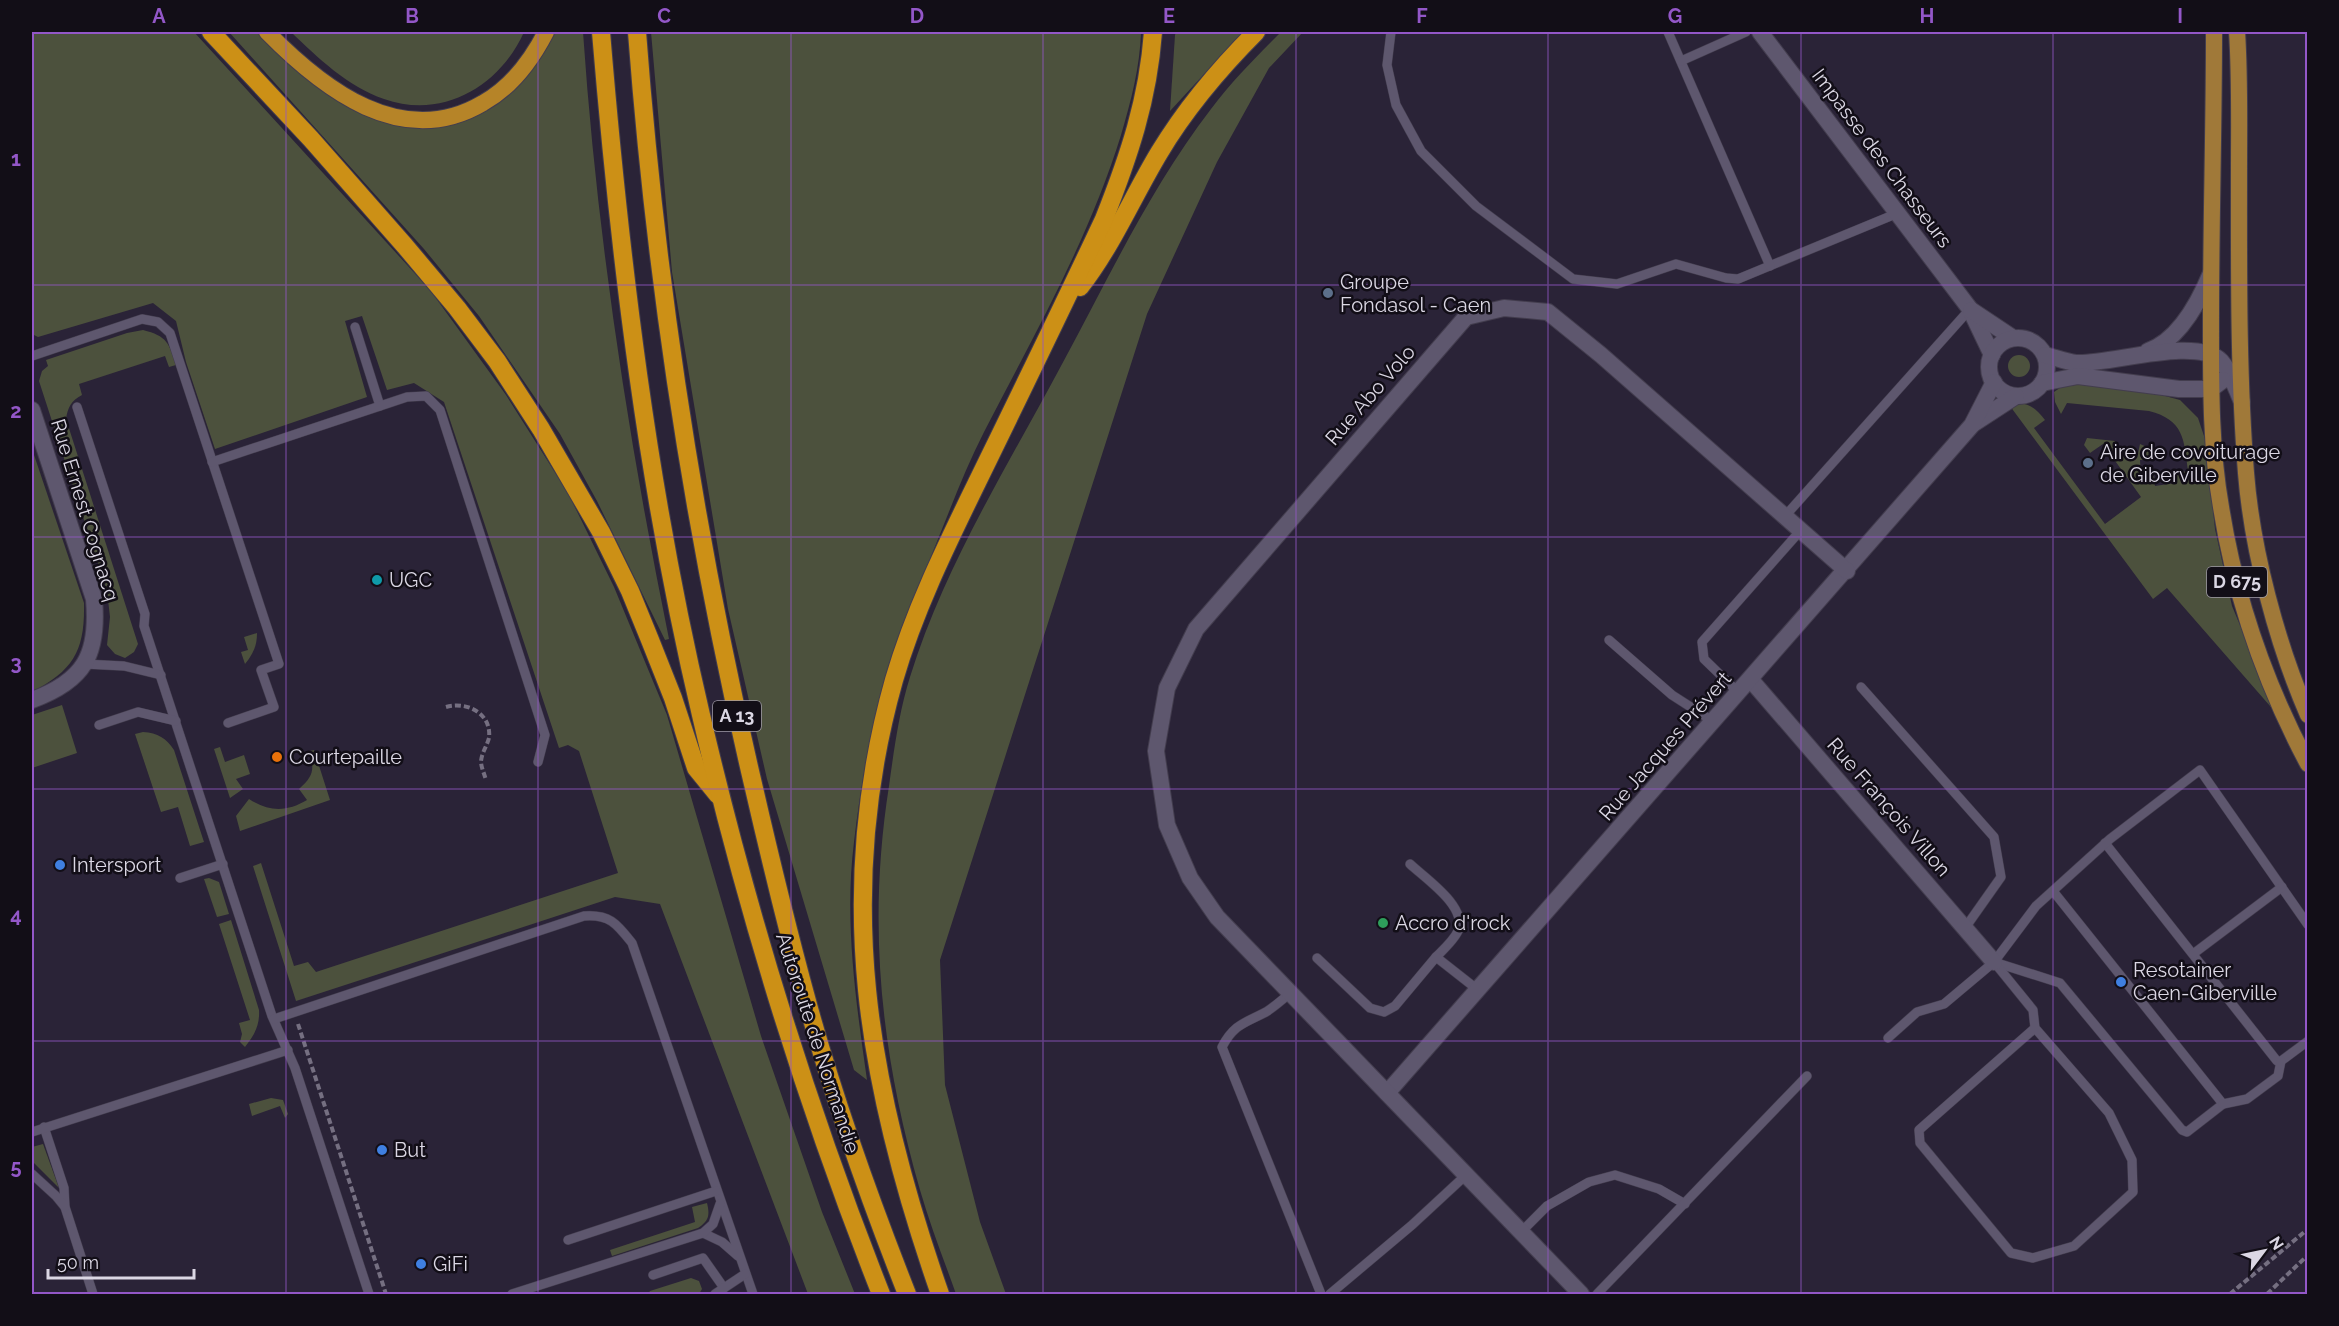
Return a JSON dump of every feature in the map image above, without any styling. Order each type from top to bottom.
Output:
[{"type":"highway","points":[[211,32],[311,139],[405,246],[457,308],[497,361],[542,429],[601,532],[630,591],[650,640],[673,698],[696,768],[722,801]]},
{"type":"highway","points":[[267,32],[306,68],[346,97],[382,114],[421,120],[444,118],[466,112],[496,95],[518,74],[546,32]]},
{"type":"highway","name":"A 13","points":[[601,32],[618,222],[652,466],[700,714],[722,801]]},
{"type":"highway","name":"A 13","points":[[637,32],[660,269],[724,658],[808,1006],[850,1137],[907,1294]]},
{"type":"highway","points":[[1062,309],[1098,264],[1160,152],[1188,110],[1223,65],[1256,32]]},
{"type":"highway","points":[[940,1294],[901,1173],[886,1114],[871,1032],[862,910],[868,811],[882,728],[894,679],[930,583],[1104,219],[1125,166],[1148,82],[1152,36]]},
{"type":"highway","name":"Autoroute de Normandie","points":[[722,801],[778,1000],[821,1131],[881,1294]]},
{"type":"main road","name":"D 675","points":[[2214,32],[2211,389],[2220,505],[2245,612],[2269,679],[2307,764]]},
{"type":"main road","name":"D 675","points":[[2237,32],[2242,403],[2246,476],[2258,552],[2274,615],[2307,715]]},
{"type":"street","name":"Impasse des Chasseurs","points":[[1760,32],[1970,309],[1992,355]]},
{"type":"street","points":[[2135,356],[2159,347],[2176,331],[2202,294],[2211,272]]},
{"type":"street","name":"Rue Abo Volo","points":[[1581,1294],[1217,917],[1190,878],[1167,825],[1156,751],[1167,688],[1196,628],[1466,316],[1504,308],[1548,312],[1786,515],[1847,571]]},
{"type":"street","name":"Impasse des Chasseurs","points":[[1970,309],[2013,338]]},
{"type":"street","points":[[2016,396],[2007,393],[1994,382],[1990,373],[1992,355],[1997,347],[2013,338],[2031,341],[2039,346],[2047,364],[2042,383]]},
{"type":"street","points":[[2211,389],[2222,382],[2229,373],[2241,347]]},
{"type":"street","points":[[2044,355],[2076,363],[2174,351],[2211,355],[2221,361],[2229,373],[2242,403]]},
{"type":"street","name":"Rue Jacques Prévert","points":[[1972,425],[2016,396],[2035,390],[2042,383],[2078,376],[2179,389],[2211,389]]},
{"type":"street","name":"Rue Jacques Prévert","points":[[1387,1093],[1847,571],[1972,425],[1994,382]]},
{"type":"street","name":"Rue Ernest Cognacq","points":[[32,410],[94,599],[96,625],[92,646],[84,664],[72,680],[56,691],[32,700]]},
{"type":"street","name":"Rue François Villon","points":[[1751,680],[1994,962]]},
{"type":"lane","points":[[1391,32],[1388,65],[1396,105],[1421,151],[1476,206],[1574,279],[1617,284],[1676,264],[1726,278],[1738,279],[1898,213]]},
{"type":"lane","points":[[1668,32],[1770,266]]},
{"type":"lane","points":[[1681,61],[1746,32]]},
{"type":"lane","points":[[1786,515],[1970,309]]},
{"type":"lane","points":[[32,356],[142,319],[158,322],[170,333],[279,664],[261,670],[274,707],[228,723]]},
{"type":"lane","points":[[355,327],[380,406]]},
{"type":"lane","points":[[212,462],[407,397],[426,396],[440,410],[545,735],[538,762]]},
{"type":"lane","points":[[77,407],[145,614],[144,626],[274,1019],[288,1050],[369,1294]]},
{"type":"lane","points":[[1739,693],[1704,659],[1702,642],[1801,530]]},
{"type":"lane","points":[[1609,640],[1672,695],[1714,722]]},
{"type":"lane","points":[[84,664],[124,666],[161,675]]},
{"type":"lane","points":[[1861,687],[1994,837],[2001,877],[1965,928]]},
{"type":"lane","points":[[99,725],[138,712],[176,720]]},
{"type":"lane","points":[[1888,1038],[1917,1012],[1944,1004],[1994,962],[2036,906],[2106,843],[2200,770],[2307,925]]},
{"type":"lane","points":[[2106,843],[2277,1061],[2282,1061]]},
{"type":"lane","points":[[180,878],[223,864]]},
{"type":"lane","points":[[1317,958],[1370,1008],[1384,1012],[1395,1006],[1458,932],[1460,919],[1453,903],[1410,864]]},
{"type":"lane","points":[[2193,954],[2282,887]]},
{"type":"lane","points":[[2053,891],[2223,1104]]},
{"type":"lane","points":[[274,1019],[584,916],[599,915],[616,923],[632,943],[720,1204],[753,1294]]},
{"type":"lane","points":[[1436,957],[1478,990]]},
{"type":"lane","points":[[1994,962],[2060,983],[2182,1130],[2187,1132],[2223,1104],[2247,1099],[2278,1076],[2282,1061],[2307,1041]]},
{"type":"lane","points":[[1994,962],[2033,1010],[2035,1029],[2109,1113],[2132,1160],[2133,1192],[2073,1246],[2032,1258],[2011,1253],[1920,1143],[1919,1130],[2035,1029]]},
{"type":"lane","points":[[1289,993],[1269,1011],[1239,1024],[1229,1034],[1222,1047],[1321,1294]]},
{"type":"lane","points":[[32,1132],[288,1050]]},
{"type":"lane","points":[[1597,1294],[1807,1076]]},
{"type":"lane","points":[[44,1127],[64,1188],[65,1207],[93,1294]]},
{"type":"lane","points":[[32,1174],[65,1207]]},
{"type":"lane","points":[[1330,1294],[1412,1225],[1466,1175]]},
{"type":"lane","points":[[1521,1232],[1547,1206],[1589,1182],[1615,1175],[1659,1189],[1685,1204]]},
{"type":"lane","points":[[568,1240],[716,1191]]},
{"type":"lane","points":[[512,1294],[703,1233],[713,1224],[720,1204]]},
{"type":"lane","points":[[703,1233],[722,1242],[739,1257]]},
{"type":"lane","points":[[652,1275],[703,1258],[724,1288]]},
{"type":"lane","points":[[715,1294],[745,1274]]},
{"type":"path","points":[[446,707],[455,705],[471,707],[486,721],[489,730],[488,740],[482,754],[481,764],[486,780]]},
{"type":"path","points":[[294,1012],[386,1294]]},
{"type":"path","points":[[2230,1294],[2307,1229]]},
{"type":"path","points":[[2266,1294],[2307,1256]]},
{"type":"green space","points":[[32,32],[194,32],[430,290],[506,395],[568,493],[614,587],[667,715],[761,1036],[822,1212],[855,1294],[808,1294],[660,904],[615,897],[296,1001],[253,866],[261,863],[294,966],[308,962],[316,972],[618,873],[579,751],[568,745],[559,748],[444,402],[414,383],[387,390],[362,316],[345,321],[367,397],[215,449],[186,362],[176,321],[153,303],[38,337],[32,334]]},
{"type":"green space","points":[[229,32],[261,32],[367,115],[462,119],[553,32],[583,32],[597,185],[616,337],[640,488],[669,639],[665,640],[597,501],[560,434],[479,316],[424,249]]},
{"type":"green space","points":[[291,32],[524,32],[514,51],[485,82],[467,94],[427,105],[406,104],[384,99],[358,87],[323,61]]},
{"type":"green space","points":[[651,32],[1141,32],[1137,71],[1131,97],[1108,174],[1077,249],[964,475],[902,630],[879,703],[860,796],[851,872],[850,902],[855,991],[867,1080],[854,1070],[767,779],[728,609],[672,272]]},
{"type":"green space","points":[[1176,32],[1243,32],[1170,111],[1175,35]]},
{"type":"green space","points":[[1281,32],[1303,32],[1269,68],[1217,162],[1147,314],[940,960],[945,1085],[980,1222],[1006,1294],[956,1294],[924,1203],[907,1139],[887,1039],[882,990],[879,889],[882,838],[895,745],[906,690],[924,636],[958,557],[1131,234],[1169,170],[1211,109]]},
{"type":"green space","points":[[143,330],[157,335],[166,342],[176,365],[169,367],[165,356],[79,384],[82,395],[71,405],[66,419],[138,644],[134,652],[125,658],[115,654],[107,645],[110,617],[107,591],[39,381],[42,371],[48,366],[46,360],[127,333]]},
{"type":"green space","points":[[2019,355],[2029,362],[2030,366],[2023,376],[2019,377],[2009,370],[2008,366],[2015,356]]},
{"type":"green space","points":[[2077,382],[2154,393],[2180,400],[2198,418],[2206,442],[2215,529],[2232,606],[2277,714],[2167,588],[2153,599],[2010,406],[2025,404],[2038,411],[2045,420],[2034,428],[2105,524],[2141,497],[2103,444],[2090,453],[2084,445],[2087,438],[2115,441],[2114,455],[2137,458],[2140,444],[2147,448],[2151,451],[2153,459],[2140,460],[2141,477],[2154,476],[2155,486],[2175,483],[2174,473],[2188,471],[2185,449],[2176,426],[2161,415],[2149,411],[2067,403],[2061,414],[2055,402],[2054,392],[2064,385]]},
{"type":"green space","points":[[32,449],[84,603],[84,619],[79,646],[67,667],[32,692]]},
{"type":"green space","points":[[257,633],[254,650],[245,664],[241,652],[248,650],[244,637]]},
{"type":"green space","points":[[62,705],[77,753],[32,768],[32,715]]},
{"type":"green space","points":[[143,732],[161,737],[174,750],[204,842],[190,846],[178,807],[161,812],[135,734]]},
{"type":"green space","points":[[220,747],[225,762],[244,755],[250,774],[236,779],[243,789],[230,798],[214,749]]},
{"type":"green space","points":[[314,750],[330,800],[240,831],[236,816],[249,799],[278,809],[292,807],[307,800],[299,789],[312,772],[310,751]]},
{"type":"green space","points":[[209,878],[219,882],[229,914],[217,917],[204,879]]},
{"type":"green space","points":[[231,920],[259,1010],[256,1030],[245,1047],[240,1042],[242,1034],[239,1023],[250,1020],[219,924]]},
{"type":"green space","points":[[271,1098],[283,1100],[288,1114],[285,1118],[280,1106],[252,1116],[249,1104]]},
{"type":"green space","points":[[43,1144],[59,1188],[32,1161],[32,1147]]},
{"type":"green space","points":[[707,1203],[708,1217],[698,1228],[612,1256],[610,1250],[695,1222],[692,1207]]},
{"type":"green space","points":[[691,1278],[699,1281],[702,1289],[699,1294],[648,1294],[650,1291]]},
{"type":"place","name":"Groupe Fondasol - Caen","points":[[1328,293]]},
{"type":"place","name":"Aire de covoiturage de Giberville","points":[[2088,463]]},
{"type":"place","name":"UGC","points":[[377,580]]},
{"type":"place","name":"Courtepaille","points":[[277,757]]},
{"type":"place","name":"Intersport","points":[[60,865]]},
{"type":"place","name":"Accro d'rock","points":[[1383,923]]},
{"type":"place","name":"Resotainer Caen-Giberville","points":[[2121,982]]},
{"type":"place","name":"But","points":[[382,1150]]},
{"type":"place","name":"GiFi","points":[[421,1264]]}]
